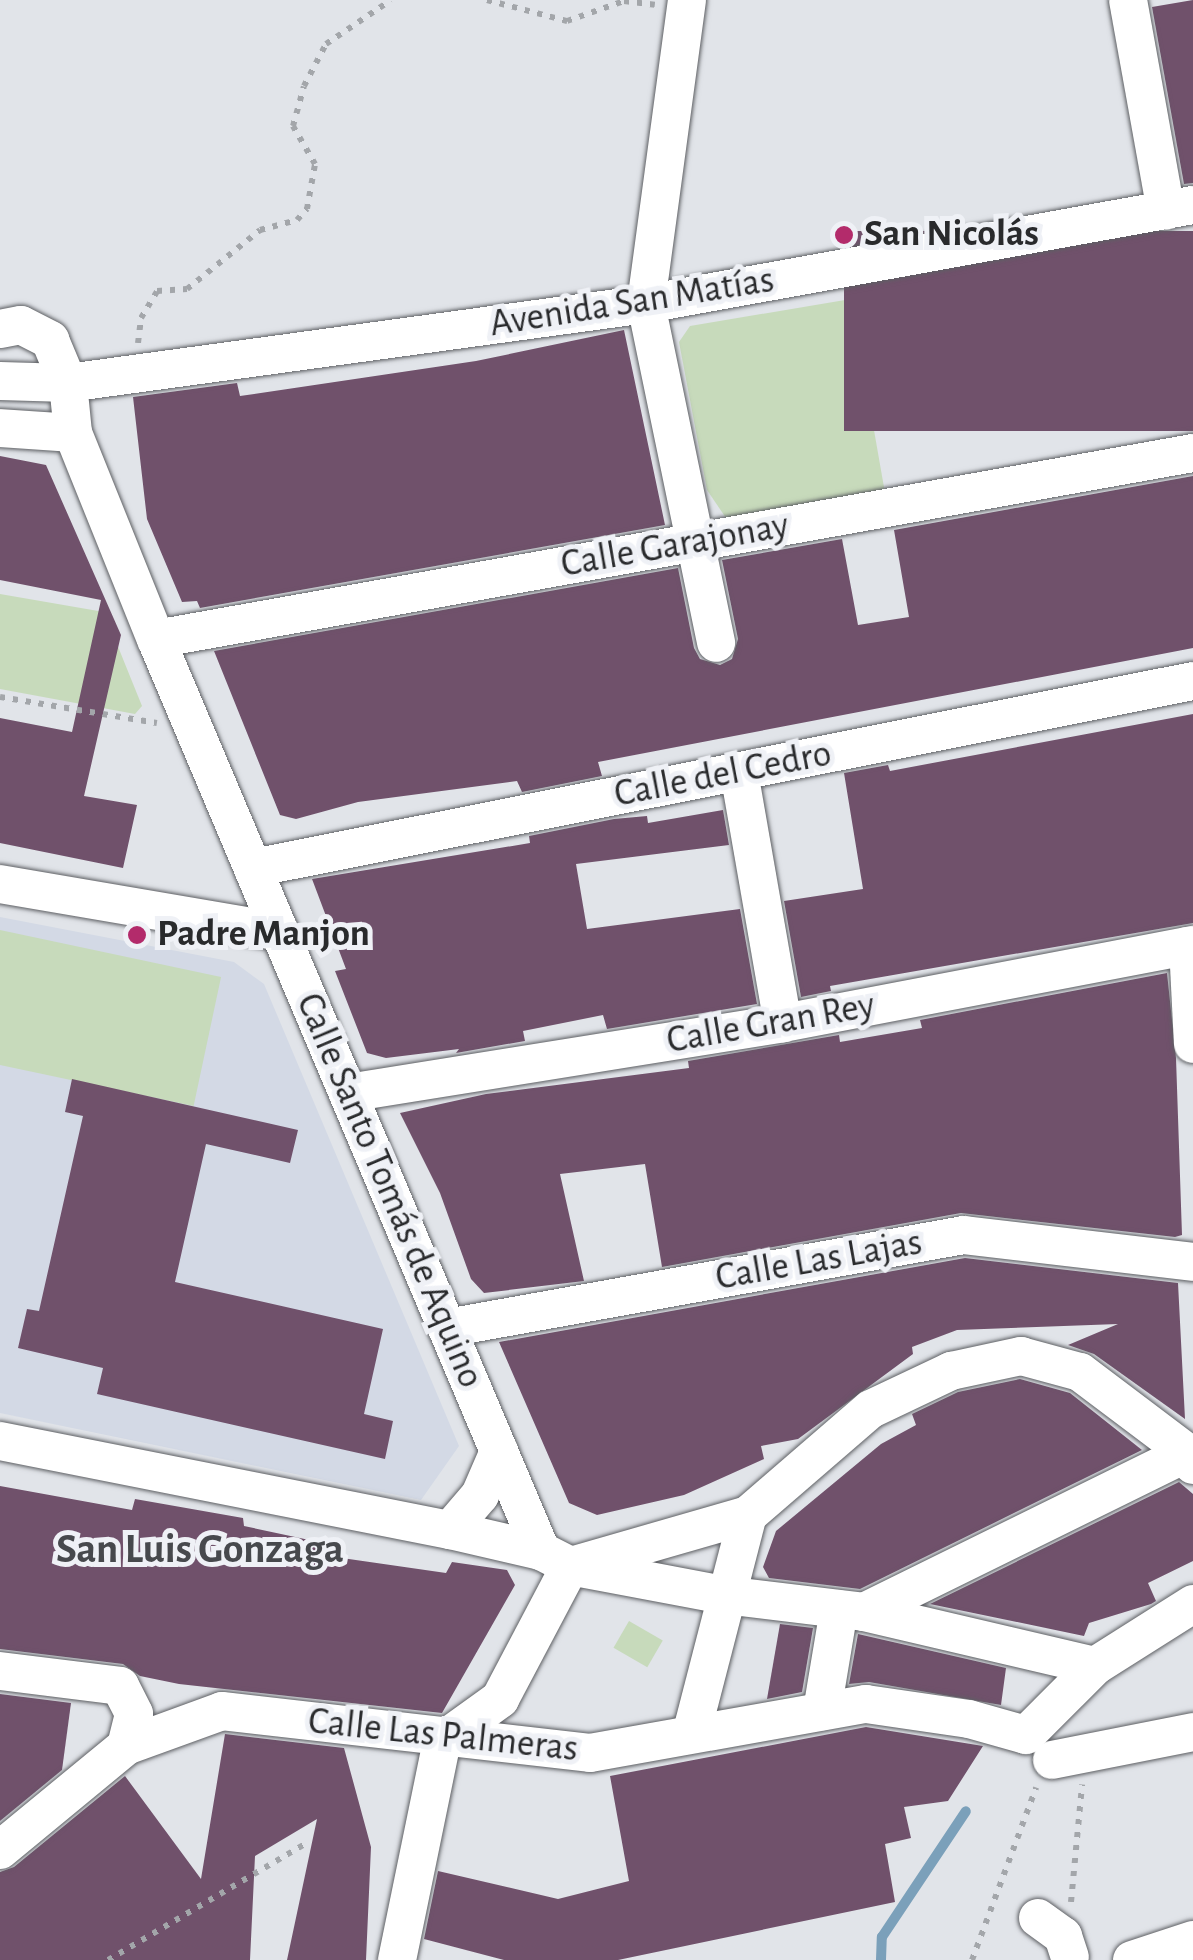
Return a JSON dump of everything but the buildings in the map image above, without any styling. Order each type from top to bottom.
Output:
[{"type":"street","points":[[1128,0],[1180,208]]},
{"type":"street","points":[[687,4],[646,304],[716,643]]},
{"type":"street","name":"Avenida San Matías","points":[[0,381],[68,383],[646,304],[1180,208]]},
{"type":"street","name":"Calle Santo Tomás de Aquino","points":[[0,328],[38,330],[50,340],[68,383],[74,433],[156,639],[499,1451],[556,1558]]},
{"type":"street","points":[[0,428],[74,433]]},
{"type":"street","name":"Calle Garajonay","points":[[156,639],[1193,453]]},
{"type":"street","name":"Calle del Cedro","points":[[253,868],[1193,682]]},
{"type":"street","points":[[739,772],[783,1024]]},
{"type":"street","points":[[0,884],[280,932]]},
{"type":"street","points":[[1190,946],[1193,1044]]},
{"type":"street","name":"Calle Gran Rey","points":[[348,1093],[783,1024],[1190,946]]},
{"type":"street","name":"Calle Las Lajas","points":[[447,1328],[964,1234],[1193,1262]]},
{"type":"street","points":[[556,1558],[748,1515],[871,1409],[952,1371],[1020,1356],[1080,1372],[1190,1459],[852,1610],[822,1712]]},
{"type":"street","points":[[0,1441],[450,1530],[724,1595],[852,1610],[1096,1666],[1193,1604]]},
{"type":"street","points":[[450,1530],[480,1495],[499,1451]]},
{"type":"street","points":[[692,1731],[724,1595],[748,1515]]},
{"type":"street","points":[[397,1960],[442,1741],[500,1700],[556,1558]]},
{"type":"street","name":"Calle Las Palmeras","points":[[0,1850],[126,1746],[222,1711],[442,1741],[590,1753],[692,1731],[866,1704],[969,1719],[1026,1735],[1096,1666]]},
{"type":"street","points":[[0,1671],[120,1686],[134,1714],[126,1746]]},
{"type":"street","points":[[1066,1757],[1193,1732]]},
{"type":"street","points":[[1132,1960],[1193,1940]]},
{"type":"path","points":[[134,374],[141,318],[158,291],[187,288],[260,230],[297,220],[307,209],[315,164],[293,126],[304,86],[326,44],[390,0]]},
{"type":"path","points":[[487,0],[566,21],[624,1],[687,4]]},
{"type":"path","points":[[0,697],[195,730]]},
{"type":"path","points":[[1060,1929],[1066,1757]]},
{"type":"path","points":[[972,1960],[1032,1794],[1066,1757]]},
{"type":"path","points":[[108,1960],[308,1842]]},
{"type":"shaded area","points":[[0,917],[234,962],[264,984],[459,1446],[421,1500],[0,1413]]},
{"type":"green space","points":[[851,299],[885,493],[726,518],[707,490],[679,342],[690,326]]},
{"type":"green space","points":[[0,594],[104,612],[142,706],[135,714],[0,689]]},
{"type":"green space","points":[[0,930],[221,977],[194,1106],[0,1065]]},
{"type":"green space","points":[[629,1621],[663,1640],[647,1667],[614,1648]]},
{"type":"waterway","points":[[881,1960],[882,1937],[966,1811]]},
{"type":"place","name":"San Nicolás","points":[[844,235]]},
{"type":"place","name":"Padre Manjon","points":[[137,935]]},
{"type":"district","name":"San Luis Gonzaga","points":[[200,1549]]}]
